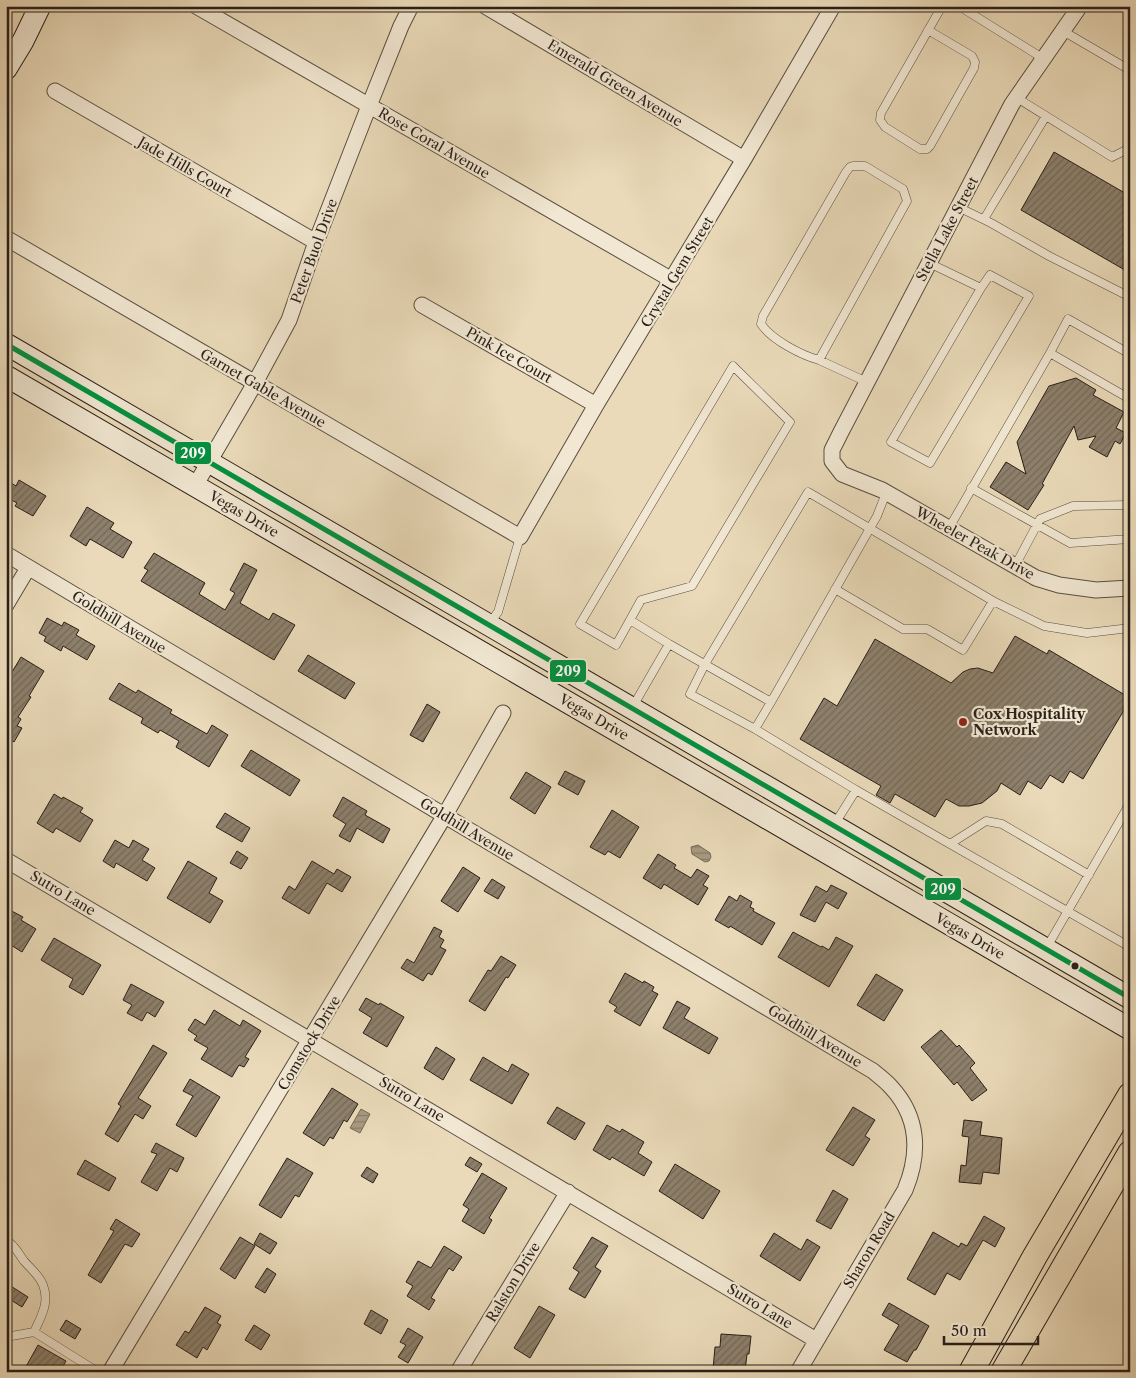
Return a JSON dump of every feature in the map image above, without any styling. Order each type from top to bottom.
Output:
[{"type":"main road","points":[[6,70],[40,6]]},
{"type":"main road","name":"Vegas Drive","points":[[6,344],[1130,998]]},
{"type":"main road","name":"Vegas Drive","points":[[6,376],[1130,1029]]},
{"type":"main road","points":[[619,732],[632,708]]},
{"type":"main road","points":[[971,1372],[1035,1256],[1130,1095]]},
{"type":"main road","points":[[1003,1372],[1130,1153]]},
{"type":"street","name":"Rose Coral Avenue","points":[[196,6],[672,280]]},
{"type":"street","name":"Peter Buol Drive","points":[[195,486],[289,320],[316,242],[368,106],[401,26],[412,6]]},
{"type":"street","name":"Emerald Green Avenue","points":[[485,6],[744,160]]},
{"type":"street","name":"Crystal Gem Street","points":[[520,537],[596,405],[744,160],[833,6]]},
{"type":"street","name":"Stella Lake Street","points":[[832,461],[832,450],[958,207],[1017,98],[1080,6]]},
{"type":"street","name":"Jade Hills Court","points":[[55,91],[316,242]]},
{"type":"street","name":"Garnet Gable Avenue","points":[[6,238],[520,537]]},
{"type":"street","name":"Pink Ice Court","points":[[422,305],[596,405]]},
{"type":"street","name":"Wheeler Peak Drive","points":[[832,461],[842,474],[886,493],[1036,578],[1059,585],[1096,590],[1130,588]]},
{"type":"street","name":"Goldhill Avenue","points":[[6,554],[873,1071],[892,1087],[905,1106],[911,1121]]},
{"type":"street","points":[[6,605],[28,568]]},
{"type":"street","name":"Comstock Drive","points":[[110,1372],[446,815],[503,713]]},
{"type":"street","name":"Sutro Lane","points":[[6,860],[816,1340]]},
{"type":"street","name":"Sharon Road","points":[[798,1372],[905,1190],[911,1176],[915,1157],[915,1138],[911,1121]]},
{"type":"street","name":"Ralston Drive","points":[[458,1372],[568,1192]]},
{"type":"lane","points":[[928,30],[972,56],[975,62],[974,68],[927,149],[920,148],[884,127],[880,120],[881,113],[928,30],[942,6]]},
{"type":"lane","points":[[959,6],[1044,58]]},
{"type":"lane","points":[[1063,31],[1128,69]]},
{"type":"lane","points":[[1017,98],[1112,157],[1130,148]]},
{"type":"lane","points":[[984,219],[1046,116]]},
{"type":"lane","points":[[819,360],[907,202],[902,189],[865,166],[853,166],[846,172],[763,316],[761,324],[766,332],[789,346],[811,358],[867,382]]},
{"type":"lane","points":[[958,207],[1130,297]]},
{"type":"lane","points":[[929,263],[981,288]]},
{"type":"lane","points":[[990,275],[1029,296],[930,462],[890,442],[981,288],[990,275]]},
{"type":"lane","points":[[949,528],[1068,319],[1130,354]]},
{"type":"lane","points":[[1050,353],[1130,399]]},
{"type":"lane","points":[[733,366],[790,422],[692,586],[641,600],[630,620],[616,645],[580,624],[733,366]]},
{"type":"lane","points":[[971,488],[1070,543],[1130,540]]},
{"type":"lane","points":[[1130,628],[1087,633],[1044,626],[993,601],[808,492],[705,664],[690,694],[755,729],[856,790],[1130,947]]},
{"type":"lane","points":[[755,729],[877,516],[886,493]]},
{"type":"lane","points":[[1015,566],[1040,519],[1073,506],[1130,505]]},
{"type":"lane","points":[[489,625],[498,612],[520,537]]},
{"type":"lane","points":[[835,589],[903,629],[928,629],[963,650],[993,601]]},
{"type":"lane","points":[[630,620],[771,702]]},
{"type":"lane","points":[[632,708],[669,644]]},
{"type":"lane","points":[[834,826],[856,790]]},
{"type":"lane","points":[[1046,949],[1130,803]]},
{"type":"lane","points":[[950,844],[986,821],[1002,824],[1089,875]]},
{"type":"lane","points":[[6,1240],[14,1245],[21,1257],[43,1283],[46,1298],[44,1312],[34,1332]]},
{"type":"lane","points":[[6,1337],[34,1332],[98,1372]]},
{"type":"shaded area","points":[[698,845],[710,853],[709,861],[705,862],[692,854],[691,847]]},
{"type":"shaded area","points":[[361,1109],[370,1114],[360,1133],[350,1128]]},
{"type":"building","points":[[1054,152],[1130,196],[1130,273],[1021,210]]},
{"type":"building","points":[[1076,378],[1096,390],[1093,395],[1124,412],[1116,428],[1126,433],[1120,444],[1115,441],[1107,457],[1089,447],[1096,436],[1078,440],[1074,426],[1042,484],[1044,485],[1028,510],[990,487],[1006,462],[1026,474],[1017,442],[1049,386]]},
{"type":"building","points":[[6,480],[16,486],[19,480],[46,496],[33,516],[15,506],[17,503],[6,497]]},
{"type":"building","points":[[87,507],[114,523],[110,529],[132,542],[123,558],[90,539],[86,546],[70,536]]},
{"type":"building","points":[[154,553],[205,583],[199,594],[225,610],[235,593],[230,590],[244,563],[257,570],[240,603],[269,620],[273,613],[295,625],[274,660],[141,581],[148,570],[144,568]]},
{"type":"building","points":[[47,618],[62,626],[64,622],[79,630],[76,635],[95,646],[87,660],[63,646],[61,651],[44,641],[46,637],[39,633]]},
{"type":"building","name":"Cox Hospitality Network","points":[[1015,636],[1047,654],[1049,650],[1130,698],[1083,779],[1070,771],[1063,783],[1050,775],[1041,789],[1028,781],[1020,795],[1001,783],[997,791],[982,803],[959,806],[946,799],[935,817],[895,794],[890,803],[876,795],[881,786],[800,739],[824,698],[837,706],[875,639],[951,683],[963,672],[970,669],[978,668],[993,673]]},
{"type":"building","points":[[308,655],[355,683],[345,699],[298,671]]},
{"type":"building","points":[[21,657],[44,671],[18,717],[21,719],[17,726],[22,728],[14,742],[9,739],[6,744],[6,682]]},
{"type":"building","points":[[119,683],[136,693],[138,690],[172,710],[170,713],[207,734],[212,725],[228,735],[209,767],[176,747],[179,741],[160,730],[158,733],[141,723],[143,718],[109,699]]},
{"type":"building","points":[[427,704],[440,712],[423,742],[410,735]]},
{"type":"building","points":[[251,750],[300,780],[290,796],[241,766]]},
{"type":"building","points":[[565,771],[585,781],[578,795],[558,784]]},
{"type":"building","points":[[526,772],[551,787],[535,814],[510,798]]},
{"type":"building","points":[[54,794],[83,808],[80,812],[93,820],[80,842],[56,828],[53,833],[37,823]]},
{"type":"building","points":[[343,797],[367,811],[365,815],[390,829],[383,843],[357,828],[350,842],[339,836],[346,824],[333,816]]},
{"type":"building","points":[[612,810],[639,827],[620,858],[608,851],[605,855],[590,847]]},
{"type":"building","points":[[225,813],[250,828],[242,842],[216,827]]},
{"type":"building","points":[[115,840],[129,848],[133,840],[149,849],[142,860],[155,868],[147,881],[116,863],[114,868],[103,861]]},
{"type":"building","points":[[237,851],[248,858],[241,869],[230,863]]},
{"type":"building","points":[[658,854],[676,865],[674,868],[691,878],[697,869],[709,876],[703,885],[708,888],[698,905],[664,884],[661,889],[643,878]]},
{"type":"building","points":[[188,861],[217,878],[209,893],[223,901],[210,923],[167,898]]},
{"type":"building","points":[[312,861],[334,874],[337,869],[351,877],[342,892],[327,883],[309,914],[282,898],[289,886],[295,890]]},
{"type":"building","points":[[463,867],[480,878],[458,912],[441,901]]},
{"type":"building","points":[[492,879],[505,887],[498,899],[484,891]]},
{"type":"building","points":[[831,885],[847,893],[838,909],[826,902],[815,922],[800,915],[816,886],[827,892]]},
{"type":"building","points":[[740,895],[752,902],[750,907],[754,909],[753,911],[775,923],[762,945],[730,926],[729,928],[715,920],[729,896],[737,901]]},
{"type":"building","points":[[6,908],[23,917],[21,920],[36,929],[22,952],[6,942]]},
{"type":"building","points":[[434,927],[442,931],[439,937],[444,940],[440,947],[446,950],[432,975],[428,973],[423,981],[401,968],[407,959],[414,963]]},
{"type":"building","points":[[793,932],[829,950],[836,937],[853,946],[829,987],[778,957]]},
{"type":"building","points":[[54,938],[101,965],[83,995],[69,987],[73,979],[41,960]]},
{"type":"building","points":[[501,956],[516,965],[508,978],[506,977],[485,1011],[469,1001],[488,970],[491,971]]},
{"type":"building","points":[[625,973],[654,987],[652,991],[658,994],[640,1026],[614,1011],[617,1007],[609,1002]]},
{"type":"building","points":[[876,974],[903,990],[884,1021],[857,1005]]},
{"type":"building","points":[[131,984],[164,1002],[155,1017],[147,1012],[142,1021],[127,1013],[132,1005],[123,1000]]},
{"type":"building","points":[[366,998],[379,1005],[380,1003],[404,1017],[387,1047],[363,1033],[372,1018],[359,1010]]},
{"type":"building","points":[[677,1001],[690,1008],[684,1018],[718,1038],[709,1054],[663,1028]]},
{"type":"building","points":[[214,1010],[240,1026],[243,1020],[261,1031],[245,1057],[249,1059],[244,1067],[239,1065],[232,1077],[201,1059],[208,1048],[194,1040],[197,1036],[188,1030],[195,1019],[205,1025]]},
{"type":"building","points":[[941,1030],[957,1047],[959,1045],[975,1063],[970,1068],[987,1090],[972,1101],[957,1082],[954,1085],[921,1047]]},
{"type":"building","points":[[153,1045],[167,1053],[138,1098],[151,1106],[143,1119],[135,1114],[118,1142],[105,1134],[121,1106],[118,1104]]},
{"type":"building","points":[[436,1047],[455,1059],[443,1080],[424,1068]]},
{"type":"building","points":[[483,1057],[508,1072],[512,1064],[529,1074],[512,1104],[470,1080]]},
{"type":"building","points":[[190,1079],[220,1097],[196,1137],[176,1125],[193,1096],[183,1091]]},
{"type":"building","points":[[332,1088],[358,1104],[347,1122],[344,1120],[333,1139],[330,1137],[324,1146],[303,1133]]},
{"type":"building","points":[[557,1107],[585,1123],[575,1140],[547,1123]]},
{"type":"building","points":[[853,1107],[875,1120],[865,1136],[870,1139],[853,1166],[826,1150]]},
{"type":"building","points":[[964,1120],[982,1122],[980,1135],[1002,1138],[999,1174],[983,1172],[981,1184],[959,1182],[961,1165],[966,1166],[969,1137],[962,1136]]},
{"type":"building","points":[[607,1125],[620,1132],[622,1129],[644,1142],[638,1153],[652,1162],[644,1176],[612,1157],[610,1160],[593,1150]]},
{"type":"building","points":[[156,1143],[184,1158],[177,1172],[170,1168],[157,1191],[141,1182],[157,1154],[151,1152]]},
{"type":"building","points":[[470,1157],[482,1164],[477,1172],[465,1165]]},
{"type":"building","points":[[287,1158],[313,1173],[299,1197],[295,1195],[281,1218],[259,1205]]},
{"type":"building","points":[[85,1160],[116,1178],[109,1191],[77,1174]]},
{"type":"building","points":[[675,1164],[720,1191],[703,1219],[659,1191]]},
{"type":"building","points":[[367,1167],[378,1174],[373,1183],[361,1176]]},
{"type":"building","points":[[482,1173],[507,1188],[489,1218],[492,1220],[484,1234],[462,1221],[469,1209],[463,1205]]},
{"type":"building","points":[[833,1190],[848,1199],[831,1229],[816,1221]]},
{"type":"building","points":[[984,1216],[1005,1228],[995,1247],[983,1240],[960,1280],[947,1273],[935,1295],[907,1279],[933,1232],[959,1247],[961,1243],[967,1246]]},
{"type":"building","points":[[116,1219],[140,1234],[132,1247],[125,1244],[101,1283],[88,1275],[114,1231],[110,1229]]},
{"type":"building","points":[[260,1233],[277,1243],[270,1254],[254,1244]]},
{"type":"building","points":[[774,1233],[801,1250],[807,1239],[820,1247],[800,1281],[760,1256]]},
{"type":"building","points":[[240,1237],[255,1246],[235,1279],[220,1269]]},
{"type":"building","points":[[592,1237],[608,1246],[595,1267],[601,1271],[585,1298],[569,1289],[579,1272],[573,1268]]},
{"type":"building","points":[[444,1246],[462,1257],[453,1271],[449,1268],[431,1298],[435,1300],[429,1310],[407,1296],[413,1286],[406,1282],[418,1261],[431,1268]]},
{"type":"building","points":[[267,1268],[276,1274],[265,1293],[255,1287]]},
{"type":"building","points":[[6,1283],[28,1297],[22,1307],[6,1297]]},
{"type":"building","points":[[889,1303],[929,1326],[907,1362],[884,1350],[899,1325],[882,1315]]},
{"type":"building","points":[[539,1306],[555,1315],[530,1358],[514,1348]]},
{"type":"building","points":[[205,1307],[221,1316],[217,1323],[221,1325],[207,1350],[203,1347],[197,1358],[176,1345],[185,1331],[189,1333]]},
{"type":"building","points":[[371,1310],[388,1320],[381,1334],[364,1324]]},
{"type":"building","points":[[66,1320],[81,1329],[75,1339],[60,1330]]},
{"type":"building","points":[[254,1325],[270,1335],[261,1350],[245,1340]]},
{"type":"building","points":[[408,1328],[423,1337],[408,1363],[398,1357],[406,1345],[400,1342]]},
{"type":"building","points":[[721,1334],[751,1336],[745,1372],[713,1369],[715,1347],[720,1347]]},
{"type":"building","points":[[38,1345],[66,1361],[60,1372],[23,1372]]},
{"type":"transit line","name":"209","points":[[6,344],[1130,998]]},
{"type":"place","name":"Cox Hospitality Network","points":[[963,722]]}]
